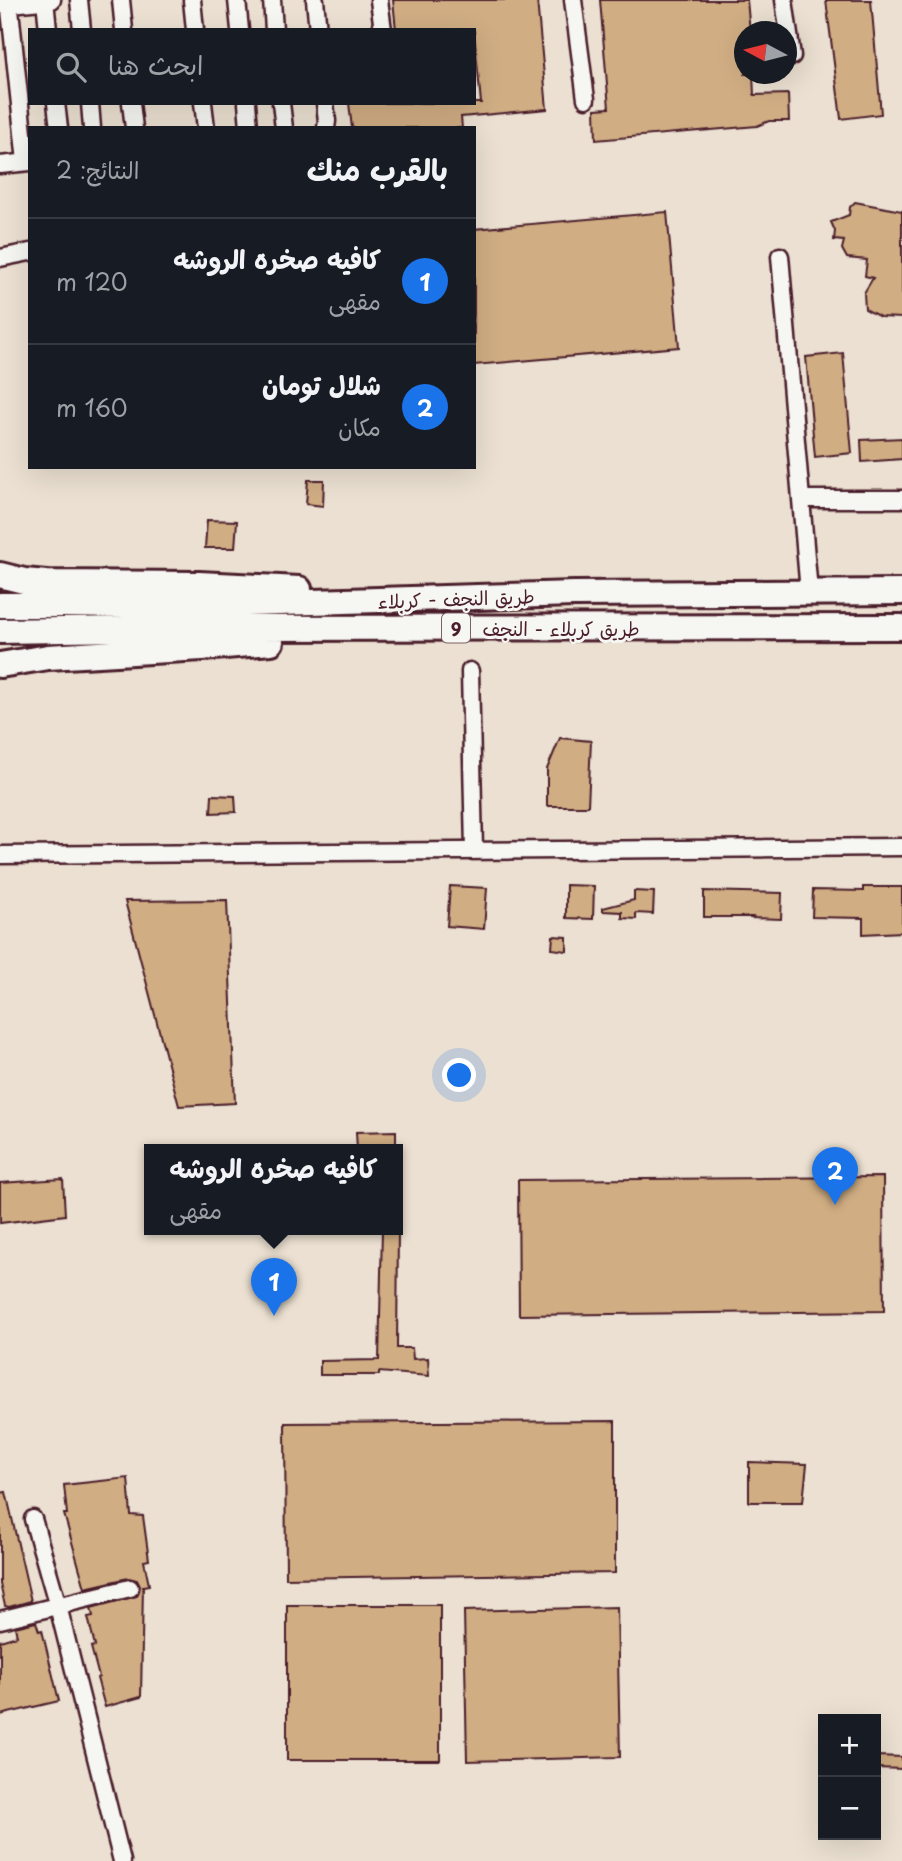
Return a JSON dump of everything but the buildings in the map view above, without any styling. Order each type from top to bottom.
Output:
[{"type":"highway","points":[[0,575],[46,583],[267,586],[415,599]]},
{"type":"highway","name":"طريق النجف - کربلاء","points":[[5,605],[212,605],[574,594],[902,592]]},
{"type":"highway","name":"طريق کربلاء - النجف","points":[[5,631],[187,628],[902,627]]},
{"type":"highway","points":[[0,665],[48,657],[215,647],[414,628]]},
{"type":"street","points":[[45,0],[48,28]]},
{"type":"street","points":[[0,165],[28,162],[6,3],[52,0]]},
{"type":"street","points":[[79,0],[82,28]]},
{"type":"street","points":[[121,0],[124,28]]},
{"type":"street","points":[[192,0],[195,28]]},
{"type":"street","points":[[237,0],[240,28]]},
{"type":"street","points":[[272,0],[274,28]]},
{"type":"street","points":[[315,0],[318,28]]},
{"type":"street","points":[[379,0],[383,28]]},
{"type":"street","points":[[573,0],[586,99]]},
{"type":"street","points":[[784,0],[787,21]]},
{"type":"street","points":[[56,105],[59,126]]},
{"type":"street","points":[[90,105],[92,126]]},
{"type":"street","points":[[131,105],[134,126]]},
{"type":"street","points":[[203,105],[206,126]]},
{"type":"street","points":[[247,105],[249,126]]},
{"type":"street","points":[[281,105],[284,126]]},
{"type":"street","points":[[326,105],[326,126]]},
{"type":"street","points":[[0,258],[28,252]]},
{"type":"street","points":[[780,256],[809,592]]},
{"type":"street","points":[[801,499],[902,499]]},
{"type":"street","points":[[869,628],[902,634]]},
{"type":"street","points":[[470,671],[474,850]]},
{"type":"street","points":[[0,855],[902,847]]},
{"type":"street","points":[[33,1519],[58,1606],[122,1861]]},
{"type":"street","points":[[0,1620],[130,1588]]},
{"type":"place","name":"شلال تومان","points":[[835,1205]]},
{"type":"place","name":"كافيه صخره الروشه","points":[[274,1316]]}]
